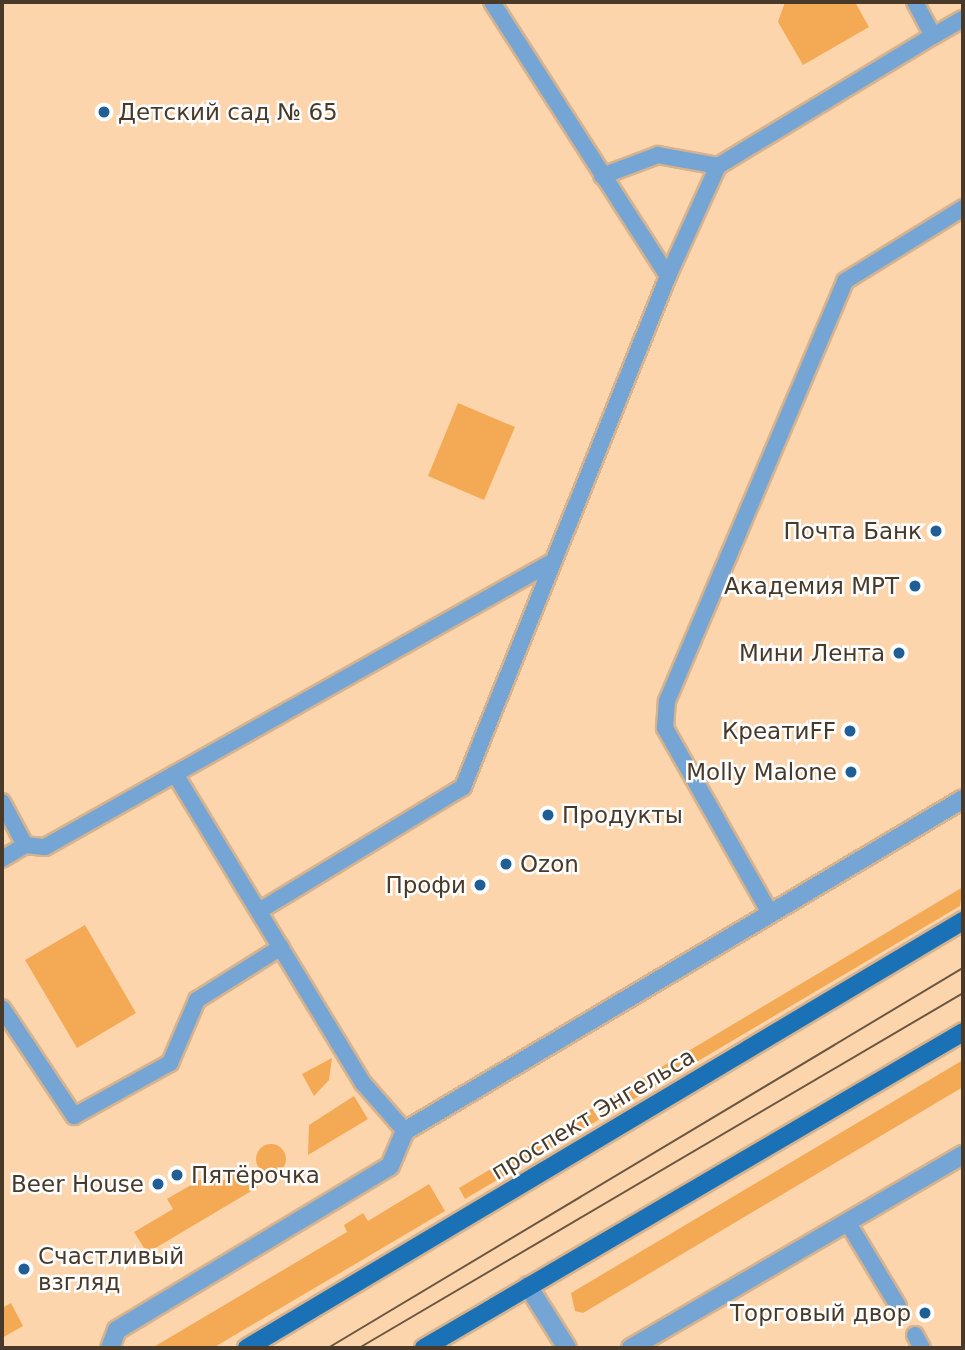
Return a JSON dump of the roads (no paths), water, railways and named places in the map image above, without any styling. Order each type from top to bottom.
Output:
[{"type":"main road","name":"проспект Энгельса","points":[[247,1348],[963,921]]},
{"type":"main road","points":[[424,1348],[963,1032]]},
{"type":"street","points":[[110,1348],[117,1331],[390,1166],[405,1131],[963,799]]},
{"type":"street","points":[[631,1348],[963,1155]]},
{"type":"street","points":[[528,1286],[567,1348]]},
{"type":"lane","points":[[492,2],[668,276]]},
{"type":"lane","points":[[915,2],[933,36]]},
{"type":"lane","points":[[259,911],[463,787],[668,276],[718,166],[963,19]]},
{"type":"lane","points":[[602,176],[658,155],[718,166]]},
{"type":"lane","points":[[770,913],[665,729],[667,701],[845,281],[963,208]]},
{"type":"lane","points":[[2,859],[25,845],[45,847],[552,562]]},
{"type":"lane","points":[[175,774],[363,1083],[405,1131]]},
{"type":"lane","points":[[2,802],[25,845]]},
{"type":"lane","points":[[2,1008],[74,1116],[170,1063],[197,1000],[281,947]]},
{"type":"lane","points":[[848,1223],[898,1306]]},
{"type":"tram line","points":[[328,1348],[963,968]]},
{"type":"tram line","points":[[359,1348],[963,993]]},
{"type":"place","name":"Детский сад № 65","points":[[104,112]]},
{"type":"place","name":"Почта Банк","points":[[936,531]]},
{"type":"place","name":"Академия МРТ","points":[[915,586]]},
{"type":"place","name":"Мини Лента","points":[[899,653]]},
{"type":"place","name":"КреатиFF","points":[[850,731]]},
{"type":"place","name":"Molly Malone","points":[[851,772]]},
{"type":"place","name":"Продукты","points":[[548,815]]},
{"type":"place","name":"Ozon","points":[[506,864]]},
{"type":"place","name":"Профи","points":[[480,885]]},
{"type":"place","name":"Пятёрочка","points":[[177,1175]]},
{"type":"place","name":"Beer House","points":[[158,1184]]},
{"type":"place","name":"Счастливый взгляд","points":[[24,1269]]},
{"type":"place","name":"Торговый двор","points":[[925,1313]]}]
